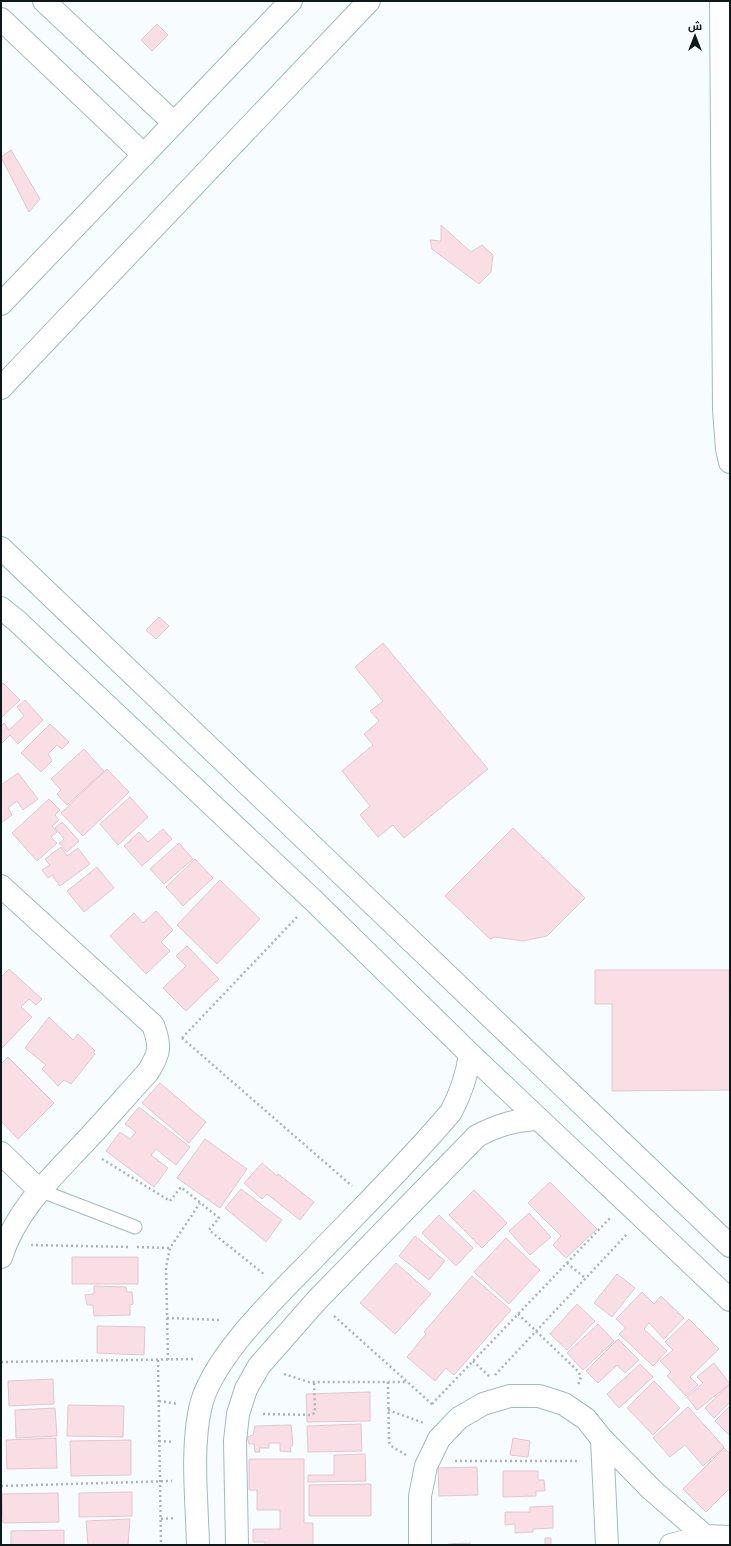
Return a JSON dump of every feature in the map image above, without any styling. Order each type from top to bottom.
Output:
[{"type":"street","points":[[44,1],[174,123]]},
{"type":"street","points":[[1,304],[291,1]]},
{"type":"street","points":[[1,388],[369,1]]},
{"type":"street","points":[[721,1],[724,409],[727,449],[730,462]]},
{"type":"street","points":[[1,19],[144,155]]},
{"type":"street","points":[[1,548],[730,1246]]},
{"type":"street","points":[[1,608],[17,621],[313,900],[470,1054],[730,1300]]},
{"type":"street","points":[[1,886],[153,1025],[159,1041],[157,1058],[148,1072],[82,1146],[39,1190],[20,1216],[3,1251]]},
{"type":"street","points":[[198,1545],[196,1443],[200,1408],[210,1381],[224,1359],[283,1290],[369,1201],[451,1112],[461,1094],[467,1075],[470,1054]]},
{"type":"street","points":[[237,1545],[235,1440],[238,1414],[246,1389],[258,1366],[317,1300],[477,1136],[496,1126],[516,1120],[538,1118]]},
{"type":"street","points":[[437,1128],[462,1150]]},
{"type":"street","points":[[1,1153],[39,1190]]},
{"type":"street","points":[[420,1545],[420,1496],[427,1464],[439,1439],[459,1418],[483,1404],[510,1396],[539,1396],[564,1404],[586,1419],[602,1439],[652,1490],[705,1536]]},
{"type":"street","points":[[602,1439],[607,1545]]},
{"type":"street","points":[[672,1545],[705,1536],[730,1536]]},
{"type":"lane","points":[[39,1190],[135,1226]]},
{"type":"path","points":[[313,900],[181,1038],[187,1041],[369,1201]]},
{"type":"path","points":[[82,1146],[170,1202],[181,1187],[219,1218],[209,1230],[283,1290]]},
{"type":"path","points":[[432,1404],[626,1202]]},
{"type":"path","points":[[168,1360],[166,1267],[170,1248],[200,1203]]},
{"type":"path","points":[[492,1379],[642,1218]]},
{"type":"path","points":[[3,1251],[170,1248]]},
{"type":"path","points":[[567,1263],[585,1278]]},
{"type":"path","points":[[317,1300],[454,1424]]},
{"type":"path","points":[[518,1314],[578,1371],[581,1377],[580,1382],[564,1404]]},
{"type":"path","points":[[167,1318],[255,1322]]},
{"type":"path","points":[[1,1362],[224,1359]]},
{"type":"path","points":[[158,1360],[161,1545]]},
{"type":"path","points":[[258,1366],[310,1382],[408,1382]]},
{"type":"path","points":[[238,1414],[312,1415],[315,1412],[316,1406],[314,1381]]},
{"type":"path","points":[[388,1382],[389,1442],[391,1446],[427,1464],[603,1461]]},
{"type":"path","points":[[388,1410],[424,1422],[439,1439]]},
{"type":"path","points":[[1,1486],[196,1481]]},
{"type":"building","points":[[157,24],[168,35],[152,51],[141,40]]},
{"type":"building","points":[[11,150],[40,199],[29,212],[1,157]]},
{"type":"building","points":[[441,225],[471,252],[482,245],[493,255],[491,272],[479,284],[432,249],[430,240],[441,241]]},
{"type":"building","points":[[159,617],[169,626],[156,639],[146,630]]},
{"type":"building","points":[[383,643],[488,769],[404,838],[393,825],[378,837],[360,815],[370,806],[342,771],[373,745],[364,734],[379,721],[370,711],[383,701],[355,667]]},
{"type":"building","points":[[3,683],[20,700],[1,718],[1,685]]},
{"type":"building","points":[[25,700],[43,720],[18,744],[10,735],[1,744],[1,726],[4,723],[9,730],[24,716],[17,707]]},
{"type":"building","points":[[50,724],[69,742],[62,749],[57,745],[48,754],[52,761],[41,772],[21,753]]},
{"type":"building","points":[[84,749],[104,771],[67,805],[57,794],[61,790],[51,779]]},
{"type":"building","points":[[107,769],[129,792],[83,836],[61,813]]},
{"type":"building","points":[[18,773],[38,799],[23,810],[17,801],[8,808],[12,815],[1,823],[1,785]]},
{"type":"building","points":[[130,797],[148,817],[118,845],[100,824]]},
{"type":"building","points":[[49,799],[60,810],[55,815],[59,820],[52,826],[57,832],[51,837],[57,843],[37,861],[12,833]]},
{"type":"building","points":[[62,822],[79,841],[67,852],[59,843],[64,839],[55,828]]},
{"type":"building","points":[[513,828],[585,898],[547,936],[523,941],[495,937],[490,939],[445,896]]},
{"type":"building","points":[[163,829],[172,839],[142,866],[124,846],[139,832],[148,842]]},
{"type":"building","points":[[179,843],[193,859],[164,884],[150,869]]},
{"type":"building","points":[[61,847],[67,856],[78,848],[90,864],[60,886],[52,875],[48,878],[42,870],[50,865],[45,859]]},
{"type":"building","points":[[195,859],[213,878],[183,906],[166,887]]},
{"type":"building","points":[[97,867],[114,888],[84,912],[67,891]]},
{"type":"building","points":[[220,880],[260,919],[217,964],[177,925]]},
{"type":"building","points":[[156,911],[173,930],[161,942],[170,951],[146,974],[110,936],[134,913],[143,923]]},
{"type":"building","points":[[187,946],[219,979],[186,1011],[163,988],[186,966],[176,956]]},
{"type":"building","points":[[9,969],[42,999],[36,1005],[29,999],[21,1007],[32,1017],[1,1049],[1,977]]},
{"type":"building","points":[[595,970],[729,970],[730,1090],[612,1091],[612,1004],[595,1004]]},
{"type":"building","points":[[49,1017],[73,1040],[78,1034],[95,1051],[93,1052],[95,1054],[71,1084],[64,1080],[58,1086],[42,1069],[46,1065],[25,1048]]},
{"type":"building","points":[[8,1057],[54,1103],[18,1139],[1,1121],[1,1064]]},
{"type":"building","points":[[160,1083],[206,1122],[189,1143],[142,1103]]},
{"type":"building","points":[[139,1107],[190,1147],[176,1165],[156,1149],[151,1155],[168,1168],[154,1187],[106,1151],[120,1132],[130,1139],[136,1132],[125,1124]]},
{"type":"building","points":[[205,1139],[247,1169],[220,1208],[177,1178]]},
{"type":"building","points":[[262,1163],[277,1176],[278,1174],[314,1202],[300,1220],[267,1194],[262,1199],[244,1183]]},
{"type":"building","points":[[550,1182],[597,1229],[566,1258],[553,1245],[561,1236],[528,1203]]},
{"type":"building","points":[[241,1189],[282,1220],[266,1242],[225,1208]]},
{"type":"building","points":[[474,1190],[507,1223],[482,1248],[449,1215]]},
{"type":"building","points":[[529,1213],[551,1237],[530,1255],[509,1231]]},
{"type":"building","points":[[439,1215],[473,1248],[456,1266],[422,1233]]},
{"type":"building","points":[[415,1236],[445,1261],[429,1280],[399,1256]]},
{"type":"building","points":[[506,1238],[540,1270],[509,1304],[474,1272]]},
{"type":"building","points":[[72,1257],[138,1257],[138,1284],[72,1284]]},
{"type":"building","points":[[396,1263],[431,1294],[395,1334],[360,1303]]},
{"type":"building","points":[[617,1274],[635,1288],[612,1317],[594,1303]]},
{"type":"building","points":[[472,1276],[511,1310],[454,1375],[446,1368],[435,1381],[407,1357],[426,1334],[424,1332]]},
{"type":"building","points":[[94,1286],[126,1287],[127,1292],[132,1292],[133,1304],[130,1305],[130,1315],[94,1316],[93,1305],[87,1305],[85,1295],[94,1294]]},
{"type":"building","points":[[642,1292],[654,1304],[661,1296],[684,1318],[664,1339],[649,1323],[644,1329],[667,1351],[653,1366],[619,1334],[626,1328],[616,1319]]},
{"type":"building","points":[[577,1304],[595,1321],[567,1350],[550,1334]]},
{"type":"building","points":[[689,1319],[719,1349],[690,1377],[698,1385],[686,1396],[667,1376],[671,1372],[660,1361],[673,1350],[665,1342]]},
{"type":"building","points":[[598,1324],[614,1341],[583,1370],[567,1353]]},
{"type":"building","points":[[97,1326],[145,1327],[144,1355],[97,1353]]},
{"type":"building","points":[[618,1339],[639,1360],[625,1373],[617,1365],[598,1383],[586,1371]]},
{"type":"building","points":[[714,1363],[730,1384],[697,1410],[687,1397],[703,1383],[697,1377]]},
{"type":"building","points":[[640,1364],[653,1377],[619,1408],[607,1394]]},
{"type":"building","points":[[53,1379],[54,1404],[9,1406],[8,1381]]},
{"type":"building","points":[[654,1381],[680,1408],[653,1435],[627,1408]]},
{"type":"building","points":[[730,1384],[730,1402],[714,1418],[705,1408]]},
{"type":"building","points":[[370,1392],[370,1421],[307,1422],[306,1394]]},
{"type":"building","points":[[68,1405],[124,1406],[123,1437],[67,1436]]},
{"type":"building","points":[[730,1406],[730,1436],[715,1421]]},
{"type":"building","points":[[688,1407],[724,1447],[703,1466],[685,1445],[670,1457],[653,1438]]},
{"type":"building","points":[[55,1408],[57,1436],[16,1438],[15,1410]]},
{"type":"building","points":[[361,1424],[362,1451],[308,1452],[307,1426]]},
{"type":"building","points":[[291,1425],[293,1445],[290,1447],[291,1452],[280,1451],[280,1443],[269,1443],[269,1448],[259,1448],[260,1452],[255,1452],[254,1444],[249,1444],[247,1437],[253,1435],[255,1426]]},
{"type":"building","points":[[56,1438],[57,1468],[7,1469],[6,1440]]},
{"type":"building","points":[[513,1438],[530,1441],[528,1457],[510,1455]]},
{"type":"building","points":[[131,1440],[131,1475],[71,1476],[70,1441]]},
{"type":"building","points":[[724,1448],[730,1454],[730,1488],[706,1512],[683,1489]]},
{"type":"building","points":[[365,1454],[366,1481],[308,1482],[308,1475],[334,1475],[334,1455]]},
{"type":"building","points":[[249,1459],[304,1459],[304,1523],[313,1523],[313,1545],[265,1545],[265,1542],[253,1542],[253,1529],[280,1529],[280,1510],[257,1510],[257,1490],[249,1490]]},
{"type":"building","points":[[477,1467],[478,1495],[439,1496],[438,1468]]},
{"type":"building","points":[[503,1471],[538,1471],[538,1480],[544,1480],[545,1491],[536,1491],[536,1496],[503,1497]]},
{"type":"building","points":[[371,1484],[371,1516],[309,1516],[309,1485]]},
{"type":"building","points":[[132,1492],[132,1516],[79,1517],[79,1493]]},
{"type":"building","points":[[58,1493],[59,1522],[3,1523],[2,1494]]},
{"type":"building","points":[[553,1506],[553,1528],[533,1529],[533,1532],[515,1533],[515,1524],[505,1525],[505,1512],[530,1512],[530,1507]]},
{"type":"building","points":[[130,1519],[128,1545],[88,1545],[86,1521]]},
{"type":"building","points":[[64,1530],[64,1545],[11,1545],[11,1531]]},
{"type":"building","points":[[545,1538],[551,1538],[551,1545],[545,1545]]},
{"type":"building","points":[[470,1543],[470,1545],[448,1545],[448,1544]]}]
